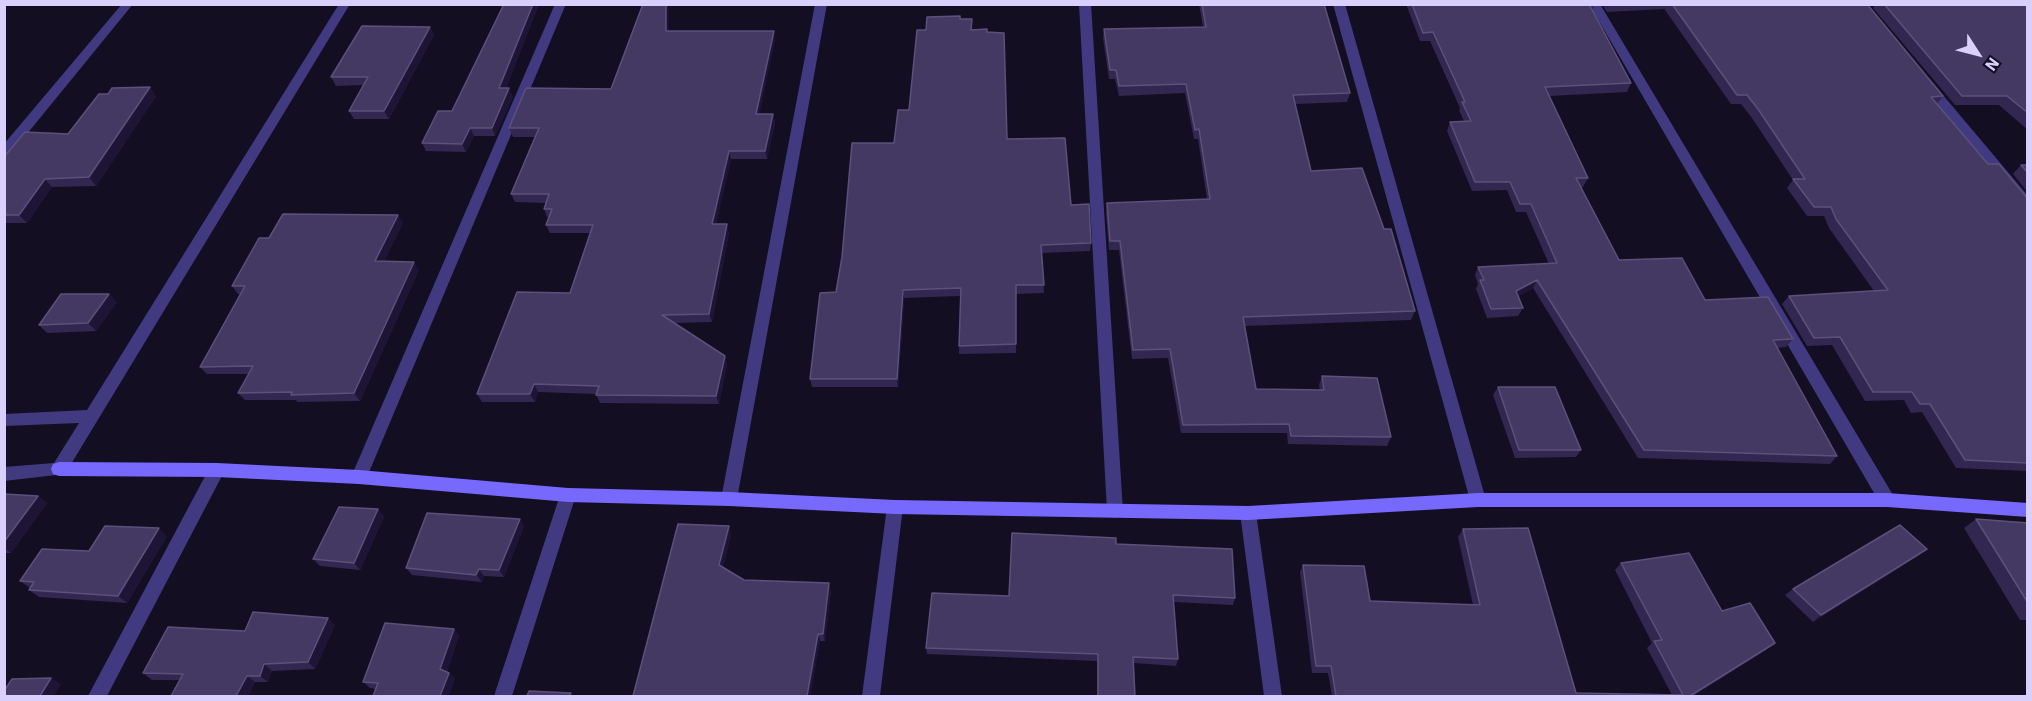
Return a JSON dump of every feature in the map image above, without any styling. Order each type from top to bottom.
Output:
[{"type":"street","points":[[4,153],[128,4]]},
{"type":"street","points":[[59,469],[345,4]]},
{"type":"street","points":[[359,477],[561,4]]},
{"type":"street","points":[[729,499],[821,4]]},
{"type":"street","points":[[1085,4],[1115,511]]},
{"type":"street","points":[[1339,4],[1478,500]]},
{"type":"street","points":[[1594,4],[1887,500]]},
{"type":"street","points":[[1922,78],[2028,206]]},
{"type":"street","points":[[4,420],[90,416]]},
{"type":"street","points":[[4,474],[59,469],[217,470],[359,477],[568,495],[729,499],[895,507],[1115,511],[1248,513],[1478,500],[1887,500],[2028,510]]},
{"type":"street","points":[[97,696],[217,470]]},
{"type":"street","points":[[503,696],[568,495]]},
{"type":"street","points":[[871,696],[895,507]]},
{"type":"street","points":[[1248,513],[1273,696]]},
{"type":"building","points":[[504,4],[533,4],[499,88],[509,88],[492,128],[470,128],[462,144],[422,143],[438,111],[452,111]]},
{"type":"building","points":[[643,4],[666,4],[666,31],[774,31],[756,114],[773,114],[765,151],[729,151],[712,224],[727,224],[709,314],[662,315],[725,356],[716,396],[596,395],[599,386],[534,384],[530,394],[477,394],[517,292],[570,293],[593,225],[546,225],[552,209],[544,209],[549,194],[511,194],[539,128],[509,128],[526,88],[611,89]]},
{"type":"building","points":[[1202,4],[1324,4],[1350,93],[1293,95],[1311,171],[1362,168],[1384,229],[1391,229],[1415,311],[1243,317],[1256,389],[1324,390],[1322,376],[1377,378],[1391,437],[1291,436],[1289,424],[1183,425],[1170,349],[1133,350],[1120,241],[1110,241],[1107,203],[1210,199],[1199,129],[1195,130],[1186,84],[1119,86],[1116,70],[1110,70],[1104,29],[1206,27]]},
{"type":"building","points":[[1412,4],[1589,4],[1631,83],[1545,87],[1588,178],[1576,178],[1619,260],[1682,258],[1705,300],[1768,297],[1793,339],[1773,340],[1837,456],[1644,450],[1537,280],[1516,291],[1523,308],[1491,309],[1480,280],[1484,280],[1478,267],[1557,263],[1531,204],[1520,204],[1510,182],[1475,182],[1450,122],[1471,121],[1462,102],[1465,102],[1433,32],[1423,33]]},
{"type":"building","points":[[1672,4],[1867,4],[1943,96],[1931,97],[1988,164],[1999,164],[2028,199],[2028,463],[1965,460],[1930,404],[1920,404],[1912,392],[1873,392],[1840,337],[1814,338],[1789,296],[1888,290],[1836,219],[1831,207],[1814,207],[1793,179],[1805,179],[1758,109],[1747,95],[1737,95]]},
{"type":"building","points":[[1884,4],[2028,4],[2028,113],[2007,96],[1962,96]]},
{"type":"building","points":[[960,16],[960,19],[972,19],[971,30],[987,29],[987,32],[1004,33],[1007,139],[1065,138],[1071,205],[1089,204],[1091,243],[1041,245],[1044,285],[1016,285],[1016,344],[959,346],[961,288],[903,290],[897,379],[810,379],[820,293],[836,292],[842,257],[852,143],[894,143],[898,110],[909,110],[917,30],[926,30],[927,17]]},
{"type":"building","points":[[362,26],[430,27],[384,111],[349,111],[368,77],[331,77]]},
{"type":"building","points":[[150,87],[89,177],[45,179],[19,215],[4,215],[4,157],[25,132],[68,134],[99,94],[108,94],[112,88]]},
{"type":"building","points":[[2021,165],[2028,165],[2028,173]]},
{"type":"building","points":[[283,214],[398,215],[375,261],[414,262],[354,393],[291,395],[292,392],[238,393],[253,366],[200,367],[245,286],[232,286],[259,238],[269,238]]},
{"type":"building","points":[[61,294],[109,294],[88,323],[39,325]]},
{"type":"building","points":[[1498,387],[1555,387],[1581,450],[1519,450]]},
{"type":"building","points":[[4,494],[38,496],[4,542]]},
{"type":"building","points":[[339,507],[378,509],[354,563],[313,559]]},
{"type":"building","points":[[427,513],[520,519],[499,570],[479,569],[476,575],[406,568]]},
{"type":"building","points":[[1976,519],[2028,523],[2028,603]]},
{"type":"building","points":[[678,524],[729,526],[719,565],[744,580],[829,583],[823,634],[818,634],[807,696],[633,696]]},
{"type":"building","points":[[1900,525],[1927,549],[1821,615],[1793,589]]},
{"type":"building","points":[[105,526],[159,528],[118,596],[29,590],[34,582],[20,581],[42,549],[89,551]]},
{"type":"building","points":[[1528,528],[1576,693],[1683,695],[1654,641],[1662,640],[1621,563],[1689,553],[1722,611],[1750,603],[1775,643],[1690,696],[1336,696],[1331,666],[1316,666],[1303,565],[1364,566],[1370,601],[1480,605],[1463,529]]},
{"type":"building","points":[[1012,533],[1116,538],[1116,544],[1232,549],[1235,598],[1173,595],[1178,659],[1133,657],[1135,696],[1098,696],[1098,654],[926,648],[932,593],[1009,596]]},
{"type":"building","points":[[253,612],[328,618],[308,662],[264,664],[260,676],[247,676],[236,696],[171,696],[183,674],[143,673],[168,627],[245,631]]},
{"type":"building","points":[[385,623],[454,629],[440,669],[449,673],[440,696],[373,696],[378,683],[363,682]]},
{"type":"building","points":[[51,678],[40,696],[4,696],[4,691],[12,679]]},
{"type":"building","points":[[529,691],[571,693],[569,696],[527,696]]}]
